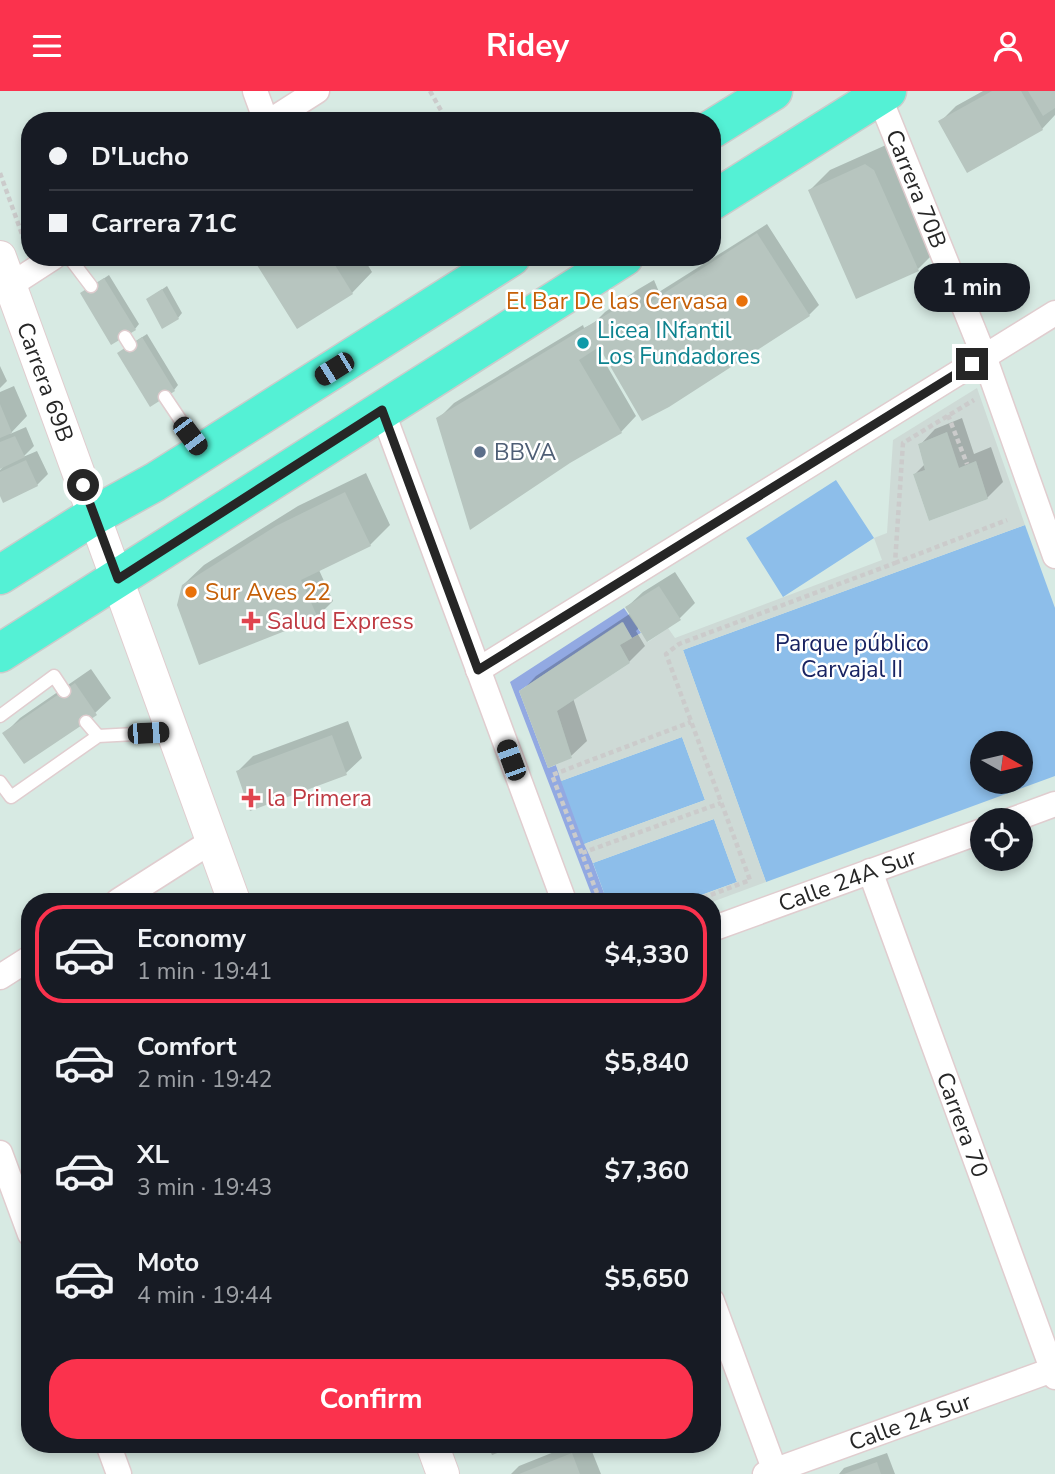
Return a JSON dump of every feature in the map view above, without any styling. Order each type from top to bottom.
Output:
[{"type":"main road","points":[[721,123],[773,91]]},
{"type":"main road","points":[[721,195],[883,93]]},
{"type":"main road","points":[[0,575],[95,515],[155,482],[497,266]]},
{"type":"main road","points":[[0,653],[610,266]]},
{"type":"street","points":[[255,91],[264,112]]},
{"type":"street","points":[[283,112],[317,91]]},
{"type":"street","name":"Carrera 70B","points":[[883,93],[1054,548]]},
{"type":"street","name":"Carrera 69B","points":[[9,269],[231,893]]},
{"type":"street","points":[[478,670],[1055,313]]},
{"type":"street","points":[[382,410],[561,893]]},
{"type":"street","points":[[1033,812],[1055,804]]},
{"type":"street","name":"Calle 24A Sur","points":[[721,926],[970,835]]},
{"type":"street","points":[[131,893],[212,841]]},
{"type":"street","name":"Carrera 70","points":[[870,871],[1054,1372]]},
{"type":"street","points":[[0,977],[21,964]]},
{"type":"street","points":[[0,1153],[21,1210]]},
{"type":"street","points":[[721,1327],[772,1473]]},
{"type":"street","name":"Calle 24 Sur","points":[[772,1473],[1054,1372]]},
{"type":"street","points":[[111,1453],[119,1474]]},
{"type":"street","points":[[435,1453],[443,1474]]},
{"type":"lane","points":[[76,266],[91,286]]},
{"type":"lane","points":[[165,397],[202,452]]},
{"type":"lane","points":[[0,716],[54,676],[64,691]]},
{"type":"lane","points":[[86,722],[98,736]]},
{"type":"lane","points":[[0,782],[11,797],[98,736],[173,732]]},
{"type":"path","points":[[430,91],[442,112]]},
{"type":"path","points":[[0,173],[9,269]]},
{"type":"path","points":[[895,563],[903,443],[980,396]]},
{"type":"path","points":[[948,415],[967,464]]},
{"type":"path","points":[[716,893],[750,880],[666,654],[679,644],[1007,520]]},
{"type":"path","points":[[597,893],[552,775],[691,722]]},
{"type":"path","points":[[582,853],[721,803]]},
{"type":"shaded area","points":[[977,388],[1025,525],[683,650],[766,882],[721,899],[721,893],[707,893],[737,882],[714,819],[593,863],[584,844],[705,800],[682,737],[561,781],[556,765],[572,757],[557,711],[630,663],[620,645],[641,633],[648,642],[668,628],[675,638],[882,560],[874,538],[887,533],[893,440]],"holes":[[[947,432],[959,468],[976,461],[988,499],[929,521],[913,474],[925,470],[918,444]]]},
{"type":"shaded area","points":[[624,608],[641,633],[632,638],[622,622],[519,691],[548,768],[556,765],[604,893],[591,893],[510,682]]},
{"type":"green space","points":[[836,480],[874,538],[783,597],[746,538]]},
{"type":"green space","name":"Parque público Carvajal II","points":[[1025,525],[1055,608],[1055,776],[1033,784],[1033,731],[970,731],[970,795],[1003,795],[766,882],[683,650]]},
{"type":"green space","points":[[682,737],[705,800],[584,844],[561,781]]},
{"type":"green space","points":[[714,819],[737,882],[707,893],[604,893],[593,863]]},
{"type":"building","points":[[992,91],[1021,91],[1043,130],[967,173],[938,121]]},
{"type":"building","points":[[1028,91],[1055,91],[1055,108],[1043,116]]},
{"type":"building","points":[[865,164],[874,170],[919,271],[856,299],[808,190]]},
{"type":"building","points":[[757,233],[810,316],[669,407],[642,421],[599,347],[579,360],[622,433],[570,463],[470,530],[436,418],[634,298],[638,310],[706,266],[721,266],[721,256]]},
{"type":"building","points":[[258,266],[336,266],[353,294],[297,329]]},
{"type":"building","points":[[104,278],[136,330],[111,345],[80,293]]},
{"type":"building","points":[[162,289],[179,319],[162,329],[146,299]]},
{"type":"building","points":[[142,337],[175,391],[150,407],[117,353]]},
{"type":"building","points":[[0,404],[12,433],[0,438]]},
{"type":"building","points":[[947,432],[959,468],[976,461],[988,499],[929,521],[913,474],[925,470],[918,444]]},
{"type":"building","points":[[15,436],[25,457],[0,469],[0,442]]},
{"type":"building","points":[[26,460],[38,486],[3,503],[0,496],[0,472]]},
{"type":"building","points":[[345,492],[371,546],[301,580],[318,618],[199,665],[177,605],[182,585],[276,526]]},
{"type":"building","points":[[659,586],[681,620],[647,642],[625,607]]},
{"type":"building","points":[[623,622],[632,638],[620,645],[630,663],[557,711],[572,758],[548,768],[519,691]]},
{"type":"building","points":[[75,683],[97,715],[24,764],[2,733]]},
{"type":"building","points":[[332,735],[347,775],[250,811],[236,771]]},
{"type":"building","points":[[572,1453],[580,1474],[519,1474]]},
{"type":"building","points":[[877,1462],[881,1474],[844,1474]]},
{"type":"place","name":"El Bar De las Cervasa","points":[[742,301]]},
{"type":"place","name":"Licea INfantil Los Fundadores","points":[[583,343]]},
{"type":"place","name":"BBVA","points":[[480,452]]},
{"type":"place","name":"Sur Aves 22","points":[[191,592]]},
{"type":"place","name":"Salud Express","points":[[251,621]]},
{"type":"place","name":"la Primera","points":[[251,798]]},
{"type":"route","points":[[83,485],[118,579],[382,410],[478,670],[972,364]]}]
